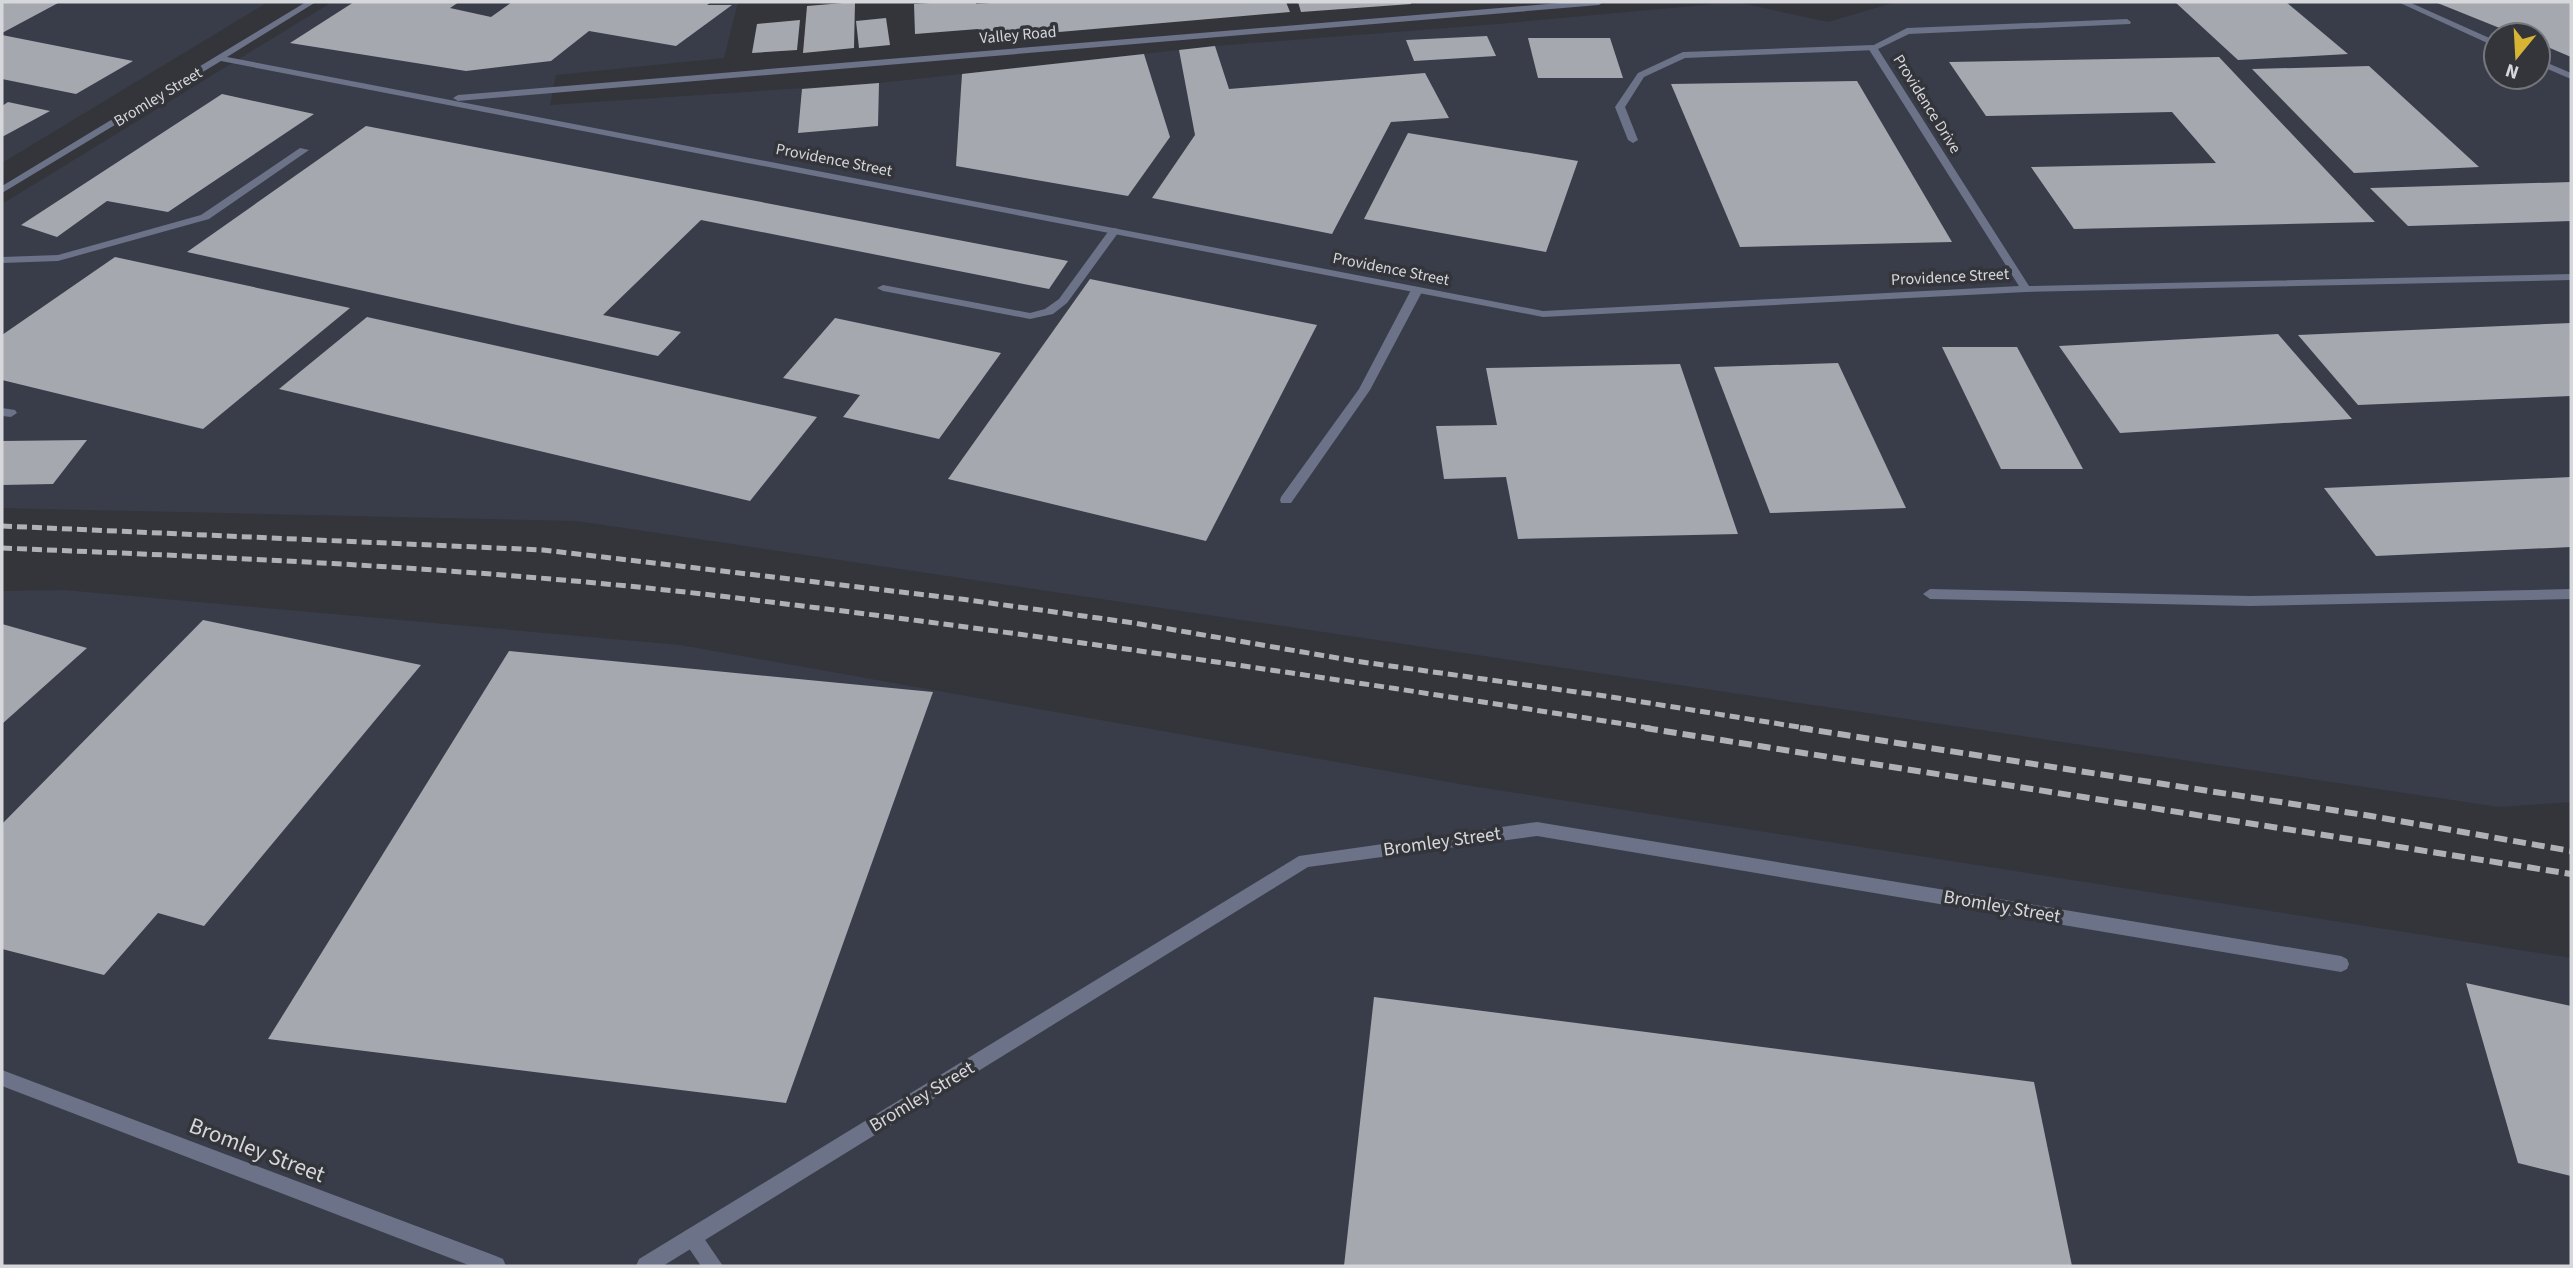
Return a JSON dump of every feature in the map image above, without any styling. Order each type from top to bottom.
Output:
[{"type":"street","name":"Bromley Street","points":[[2,190],[312,2]]},
{"type":"street","name":"Valley Road","points":[[439,99],[1599,2]]},
{"type":"street","points":[[2402,2],[2482,38]]},
{"type":"street","name":"Providence Drive","points":[[2026,289],[1873,48],[1907,30],[2127,22]]},
{"type":"street","points":[[1633,140],[1620,107],[1641,75],[1683,55],[1873,48]]},
{"type":"street","name":"Providence Street","points":[[222,59],[1543,314],[2026,289],[2571,277]]},
{"type":"street","points":[[2552,68],[2571,76]]},
{"type":"street","points":[[4,263],[58,258],[205,217],[304,150]]},
{"type":"street","points":[[883,288],[1030,316],[1049,312],[1063,301],[1114,231]]},
{"type":"street","points":[[1286,500],[1364,390],[1417,290]]},
{"type":"street","points":[[1930,594],[2250,601],[2571,594]]},
{"type":"street","name":"Bromley Street","points":[[646,1266],[1305,862],[1537,829],[2341,964]]},
{"type":"street","name":"Bromley Street","points":[[2,1077],[496,1266]]},
{"type":"street","points":[[692,1237],[713,1266]]},
{"type":"shaded area","points":[[2,2],[268,2],[2,163]]},
{"type":"shaded area","points":[[332,2],[738,2],[724,58],[556,75],[550,105],[879,83],[1215,46],[1736,2],[1828,22],[1896,2],[2571,2],[2571,802],[2499,807],[577,521],[2,508],[2,204]]},
{"type":"shaded area","points":[[64,590],[680,645],[1471,786],[2571,958],[2571,1266],[2,1266],[2,591]]},
{"type":"building","points":[[2,2],[60,2],[2,33]]},
{"type":"building","points":[[354,2],[459,2],[450,8],[491,17],[512,2],[711,2],[707,5],[732,5],[676,46],[589,31],[551,61],[466,71],[290,43]]},
{"type":"building","points":[[855,2],[854,48],[803,53],[807,6]]},
{"type":"building","points":[[1286,2],[1290,12],[978,39],[978,29],[915,34],[914,4]]},
{"type":"building","points":[[1298,2],[1411,2],[1411,4],[1301,12]]},
{"type":"building","points":[[2175,2],[2286,2],[2348,54],[2238,60]]},
{"type":"building","points":[[2435,2],[2571,2],[2571,57],[2552,49],[2552,21],[2482,21]]},
{"type":"building","points":[[886,18],[890,45],[859,48],[856,21]]},
{"type":"building","points":[[800,20],[797,50],[752,53],[757,24]]},
{"type":"building","points":[[2,35],[133,61],[76,94],[2,79]]},
{"type":"building","points":[[1487,36],[1496,56],[1414,61],[1406,40]]},
{"type":"building","points":[[1528,38],[1610,38],[1623,78],[1538,78]]},
{"type":"building","points":[[1215,46],[1229,89],[1425,73],[1449,118],[1391,122],[1332,234],[1152,198],[1195,135],[1179,50]]},
{"type":"building","points":[[1144,54],[1170,137],[1128,196],[956,166],[962,74]]},
{"type":"building","points":[[2219,57],[2375,222],[2074,229],[2031,167],[2216,163],[2172,112],[1986,116],[1949,62]]},
{"type":"building","points":[[2369,66],[2479,167],[2354,173],[2252,69]]},
{"type":"building","points":[[1857,81],[1952,242],[1740,247],[1671,84]]},
{"type":"building","points":[[879,83],[878,126],[798,133],[802,89]]},
{"type":"building","points":[[222,94],[314,114],[168,212],[107,201],[57,237],[21,225]]},
{"type":"building","points":[[8,102],[50,111],[2,137],[2,106]]},
{"type":"building","points":[[366,126],[1068,261],[1049,289],[701,220],[603,315],[681,332],[658,356],[187,252]]},
{"type":"building","points":[[1408,133],[1578,161],[1546,252],[1364,219]]},
{"type":"building","points":[[2571,182],[2571,221],[2408,226],[2370,188]]},
{"type":"building","points":[[115,257],[350,308],[203,429],[2,380],[2,335]]},
{"type":"building","points":[[1090,279],[1317,325],[1206,541],[948,479]]},
{"type":"building","points":[[367,317],[817,417],[750,501],[279,389]]},
{"type":"building","points":[[835,318],[1001,353],[939,439],[843,417],[860,395],[783,378]]},
{"type":"building","points":[[2571,323],[2571,396],[2358,405],[2298,335]]},
{"type":"building","points":[[2278,334],[2352,419],[2120,433],[2059,346]]},
{"type":"building","points":[[1942,347],[2017,347],[2083,469],[2001,469]]},
{"type":"building","points":[[1838,363],[1906,508],[1770,513],[1714,367]]},
{"type":"building","points":[[1680,364],[1738,534],[1518,539],[1506,477],[1444,479],[1436,426],[1497,425],[1486,368]]},
{"type":"building","points":[[87,440],[53,484],[2,485],[2,441]]},
{"type":"building","points":[[2571,477],[2571,547],[2376,556],[2324,488]]},
{"type":"building","points":[[203,620],[421,665],[204,926],[158,913],[104,975],[2,949],[2,824]]},
{"type":"building","points":[[2,624],[87,648],[2,724]]},
{"type":"building","points":[[509,651],[933,692],[786,1103],[268,1039]]},
{"type":"building","points":[[2466,983],[2571,1006],[2571,1176],[2518,1163]]},
{"type":"building","points":[[1374,997],[2034,1082],[2072,1266],[1344,1266]]},
{"type":"railway","points":[[2,526],[543,550],[961,599],[1134,623],[1355,661],[1605,696],[1811,729]]},
{"type":"railway","points":[[2,548],[272,560],[630,586],[955,625],[1656,729]]},
{"type":"railway","points":[[1645,728],[2571,874]]},
{"type":"railway","points":[[1800,728],[2371,816],[2571,851]]}]
